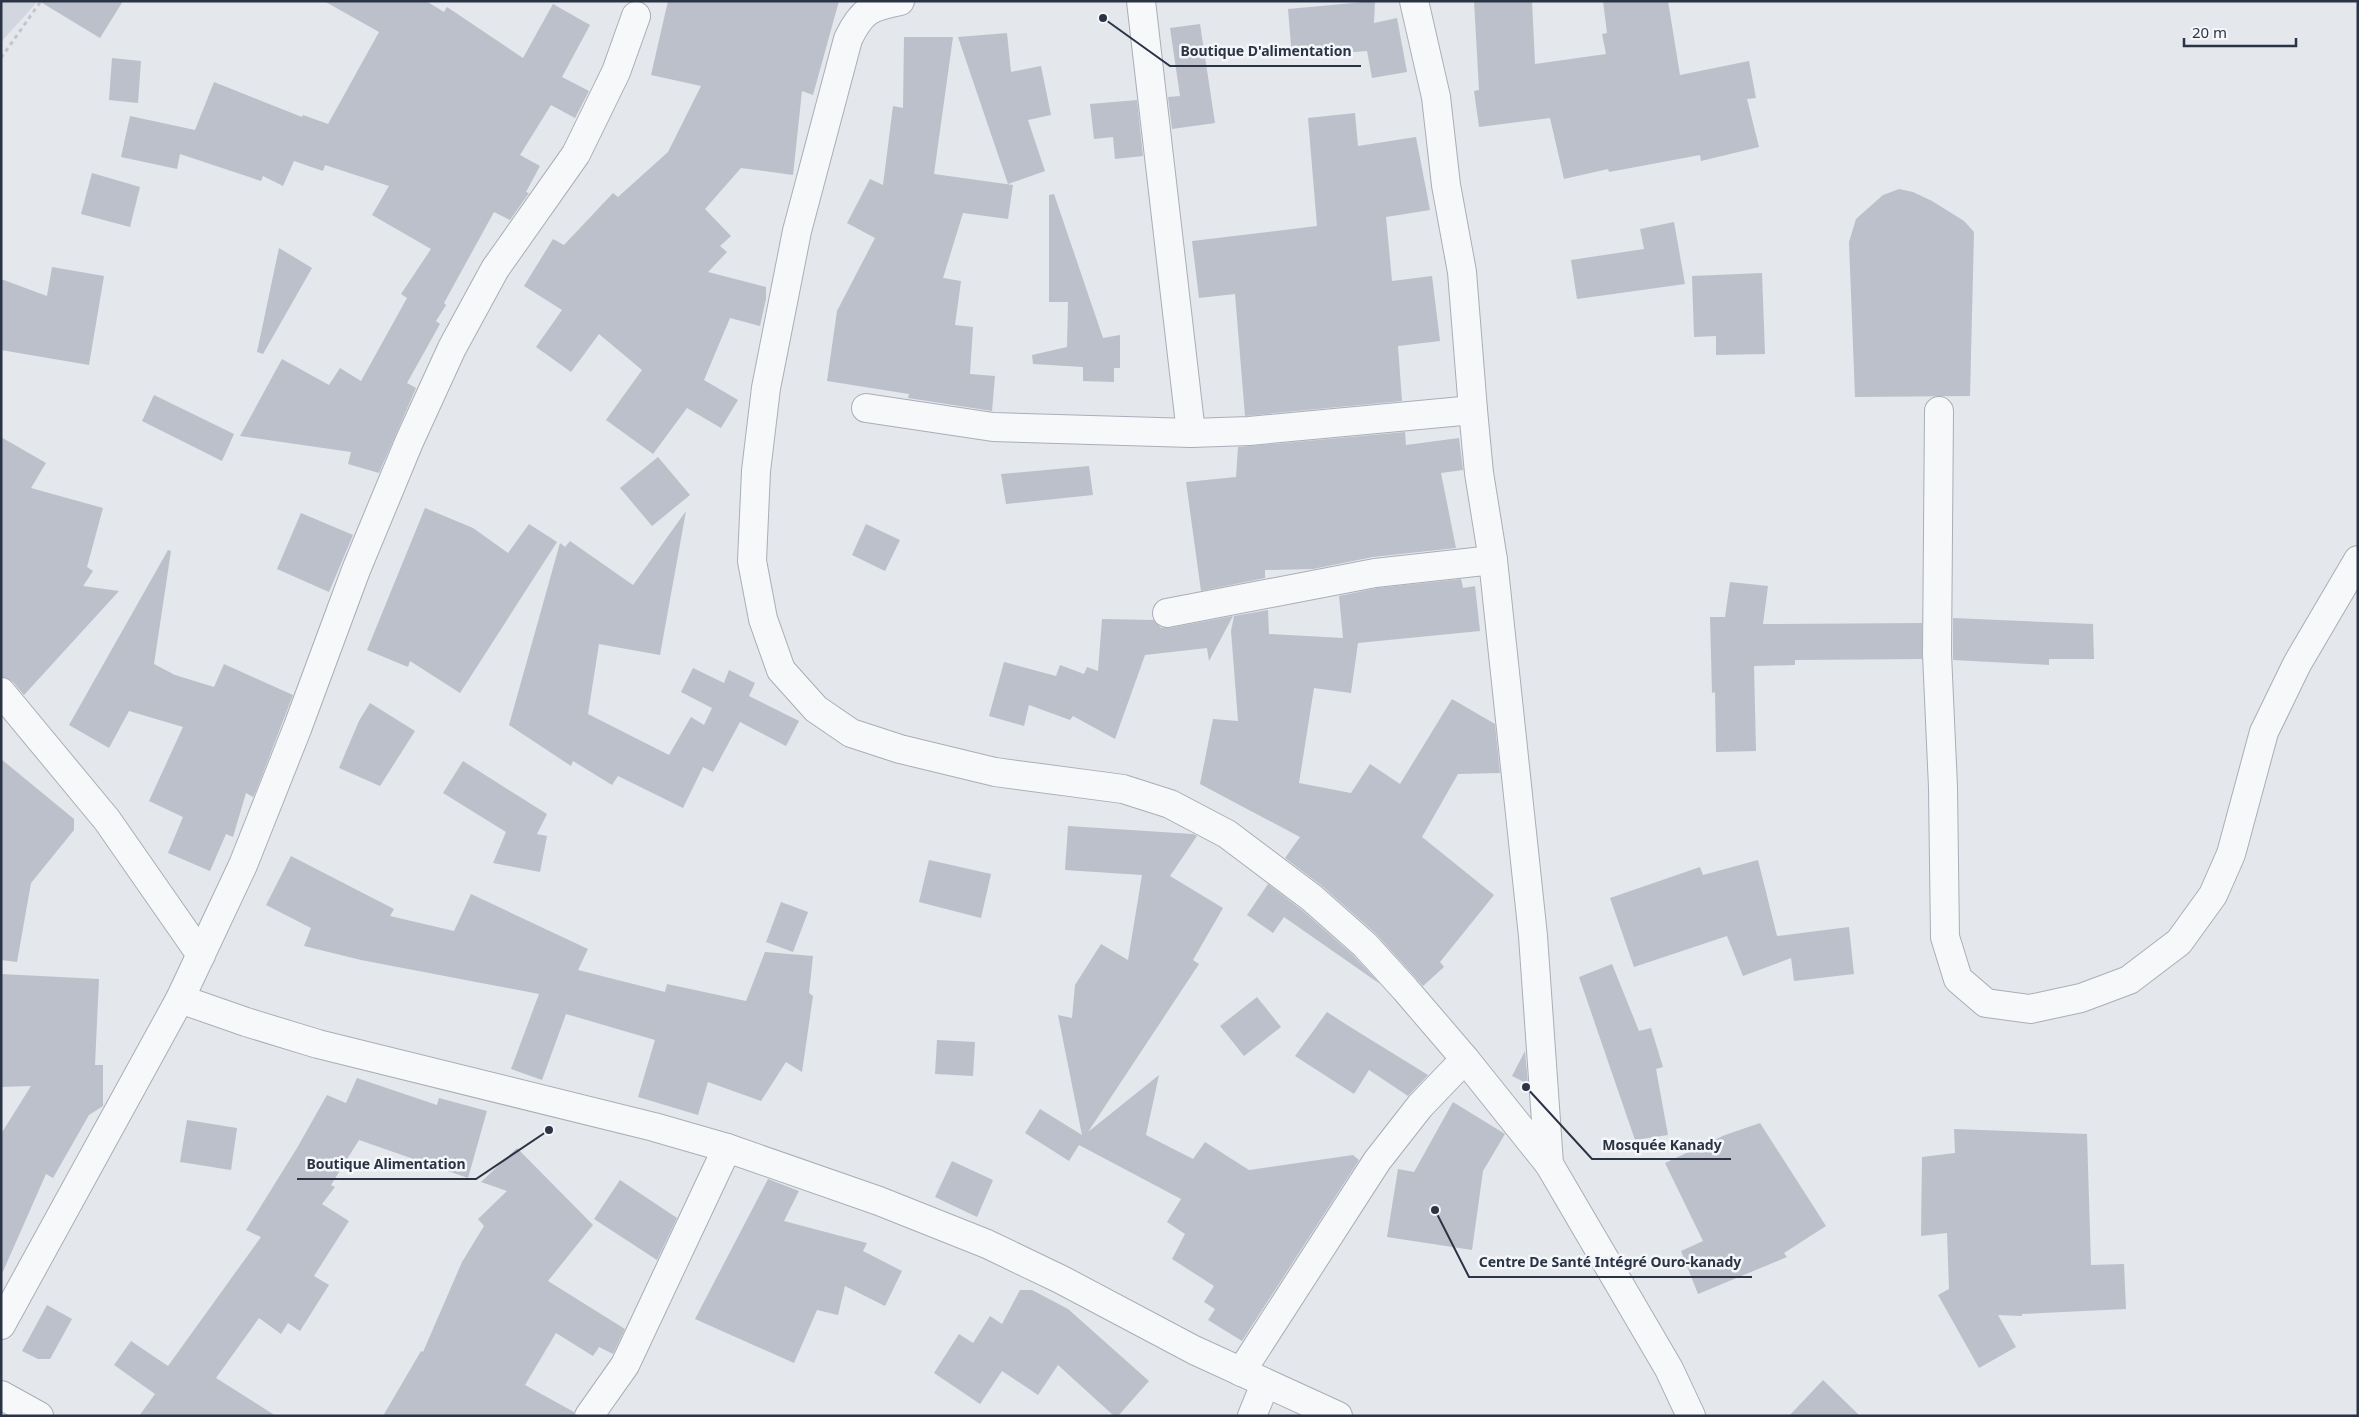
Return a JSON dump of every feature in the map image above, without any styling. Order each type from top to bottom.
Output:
[{"type":"street","points":[[900,1],[877,6],[858,18],[848,39],[797,231],[766,388],[756,471],[752,561],[763,620],[781,670],[816,709],[851,733],[900,750],[994,772],[1123,789],[1170,804],[1227,834],[1312,898],[1365,945],[1466,1059],[1549,1164],[1669,1369],[1691,1416]]},
{"type":"street","points":[[1141,1],[1191,433]]},
{"type":"street","points":[[1414,1],[1436,97],[1446,185],[1462,272],[1472,410],[1493,560],[1533,936],[1549,1164]]},
{"type":"street","points":[[1,1325],[180,999],[243,865],[356,570],[409,442],[452,348],[496,269],[576,154],[616,72],[636,16]]},
{"type":"street","points":[[866,408],[993,426],[1191,433],[1249,431],[1472,410]]},
{"type":"street","points":[[1939,411],[1937,654],[1943,787],[1945,937],[1958,979],[1986,1002],[2030,1009],[2081,998],[2129,980],[2179,942],[2214,895],[2231,854],[2264,732],[2297,664],[2358,560]]},
{"type":"street","points":[[1167,613],[1212,606],[1366,574],[1493,560]]},
{"type":"street","points":[[1,692],[106,820],[201,955]]},
{"type":"street","points":[[180,999],[318,1044],[645,1125],[727,1148],[879,1200],[987,1244],[1265,1384],[1338,1416]]},
{"type":"street","points":[[1241,1372],[1376,1161],[1420,1106],[1466,1059]]},
{"type":"street","points":[[589,1416],[625,1365],[727,1148]]},
{"type":"street","points":[[1252,1416],[1265,1384]]},
{"type":"street","points":[[1,1395],[39,1416]]},
{"type":"path","points":[[1,58],[41,1]]},
{"type":"shaded area","points":[[1,1],[38,1],[1,42]]},
{"type":"building","points":[[39,1],[123,1],[100,38]]},
{"type":"building","points":[[324,1],[426,1],[444,12],[447,7],[523,58],[553,4],[590,25],[562,77],[589,91],[575,118],[551,105],[520,155],[540,166],[526,192],[529,193],[510,220],[494,212],[444,303],[446,305],[436,321],[440,324],[407,383],[416,388],[379,473],[348,464],[351,452],[240,436],[282,359],[329,385],[340,368],[361,381],[407,298],[401,294],[431,249],[372,215],[389,186],[325,165],[323,171],[294,161],[283,186],[263,176],[261,181],[180,154],[177,169],[121,157],[130,116],[195,130],[214,82],[302,117],[303,115],[328,124],[379,32]]},
{"type":"building","points":[[668,1],[839,1],[813,95],[802,91],[793,175],[741,168],[705,209],[731,236],[720,246],[727,252],[708,272],[766,287],[766,299],[760,326],[730,318],[704,380],[738,400],[721,428],[687,408],[653,454],[606,420],[642,370],[599,334],[571,372],[536,347],[562,310],[524,286],[553,239],[564,245],[613,193],[618,197],[668,152],[701,86],[651,75]]},
{"type":"building","points":[[1375,1],[1374,23],[1397,18],[1407,72],[1372,78],[1367,51],[1292,57],[1288,9]]},
{"type":"building","points":[[1474,1],[1532,1],[1535,64],[1606,54],[1602,34],[1607,33],[1603,1],[1668,1],[1680,75],[1749,61],[1756,98],[1747,99],[1759,147],[1701,161],[1700,155],[1609,172],[1608,169],[1564,179],[1550,118],[1479,127],[1474,91],[1479,90]]},
{"type":"building","points":[[1200,24],[1215,123],[1172,129],[1168,97],[1180,96],[1170,28]]},
{"type":"building","points":[[1007,33],[1011,72],[1041,66],[1051,115],[1028,120],[1045,171],[1008,184],[958,37]]},
{"type":"building","points":[[904,37],[953,37],[934,174],[1013,185],[1008,219],[963,213],[943,278],[961,281],[955,325],[973,327],[970,374],[995,376],[992,411],[908,398],[909,394],[827,381],[837,311],[875,238],[847,223],[870,179],[883,185],[893,106],[903,108]]},
{"type":"building","points":[[112,58],[141,61],[138,103],[109,100]]},
{"type":"building","points":[[1137,100],[1143,156],[1115,159],[1113,137],[1094,139],[1090,104]]},
{"type":"building","points":[[1355,113],[1358,146],[1416,137],[1430,210],[1386,217],[1392,281],[1432,276],[1440,341],[1398,346],[1402,401],[1245,416],[1235,294],[1199,298],[1192,241],[1317,226],[1308,118]]},
{"type":"building","points":[[92,173],[140,187],[130,227],[81,214]]},
{"type":"building","points":[[1899,189],[1913,192],[1932,201],[1964,221],[1974,232],[1970,396],[1855,397],[1849,242],[1856,219],[1883,195]]},
{"type":"building","points":[[1054,194],[1103,338],[1120,335],[1120,368],[1114,368],[1114,382],[1083,381],[1083,367],[1033,364],[1032,355],[1067,347],[1068,302],[1049,302],[1049,195]]},
{"type":"building","points":[[1674,222],[1685,284],[1577,299],[1571,260],[1644,249],[1640,229]]},
{"type":"building","points":[[279,248],[312,268],[263,354],[257,352]]},
{"type":"building","points":[[52,267],[104,276],[89,365],[1,350],[1,279],[47,296]]},
{"type":"building","points":[[1762,273],[1765,354],[1716,355],[1716,336],[1694,337],[1692,276]]},
{"type":"building","points":[[154,395],[234,434],[222,461],[142,421]]},
{"type":"building","points":[[1405,432],[1406,445],[1459,438],[1463,470],[1441,473],[1456,548],[1373,557],[1313,569],[1265,570],[1265,578],[1201,591],[1186,482],[1236,477],[1238,447]]},
{"type":"building","points":[[1,437],[46,463],[31,488],[103,508],[87,567],[93,571],[83,586],[119,591],[24,695],[13,682],[1,677]]},
{"type":"building","points":[[658,457],[690,495],[652,526],[620,488]]},
{"type":"building","points":[[1089,466],[1093,495],[1006,504],[1001,474]]},
{"type":"building","points":[[425,508],[473,528],[508,553],[529,524],[557,542],[460,693],[410,661],[408,667],[367,650]]},
{"type":"building","points":[[686,511],[660,655],[599,644],[588,714],[669,755],[691,717],[704,725],[712,708],[681,692],[693,668],[724,683],[729,670],[755,683],[749,696],[799,721],[786,746],[740,722],[713,772],[703,767],[683,808],[618,776],[612,785],[573,761],[571,766],[509,725],[560,543],[565,547],[570,541],[633,585]]},
{"type":"building","points":[[301,513],[353,535],[329,592],[277,569]]},
{"type":"building","points":[[866,524],[900,540],[885,571],[852,555]]},
{"type":"building","points":[[168,550],[171,551],[154,664],[175,675],[214,687],[224,664],[293,695],[256,791],[253,797],[246,793],[233,837],[226,834],[210,871],[168,853],[183,817],[149,801],[183,727],[129,711],[109,748],[69,725]]},
{"type":"building","points":[[1461,579],[1463,588],[1475,586],[1480,631],[1358,643],[1351,693],[1314,688],[1299,783],[1351,793],[1370,764],[1400,784],[1452,699],[1495,724],[1500,773],[1458,774],[1422,837],[1494,895],[1440,962],[1444,967],[1423,986],[1375,933],[1322,886],[1285,858],[1300,837],[1200,784],[1213,719],[1238,721],[1231,631],[1234,616],[1268,610],[1269,634],[1343,638],[1339,596],[1377,588]]},
{"type":"building","points":[[1730,582],[1768,586],[1763,624],[1922,623],[1922,659],[1795,660],[1795,665],[1754,666],[1756,751],[1716,752],[1715,692],[1712,693],[1710,617],[1725,617]]},
{"type":"building","points":[[1233,616],[1209,661],[1207,648],[1145,655],[1115,739],[1073,716],[1070,720],[1029,705],[1024,726],[989,716],[1004,662],[1056,676],[1060,665],[1084,674],[1087,667],[1098,671],[1102,619],[1154,620],[1161,628],[1169,628]]},
{"type":"building","points":[[1953,618],[2093,624],[2094,659],[2049,659],[2049,665],[1953,660]]},
{"type":"building","points":[[370,703],[415,731],[380,786],[339,768],[359,721]]},
{"type":"building","points":[[1,759],[74,819],[74,830],[31,883],[17,962],[1,960]]},
{"type":"building","points":[[463,761],[547,814],[537,834],[547,836],[540,872],[493,863],[506,832],[443,793]]},
{"type":"building","points":[[1068,826],[1193,834],[1197,836],[1170,876],[1223,908],[1193,960],[1199,964],[1088,1132],[1159,1075],[1146,1135],[1193,1159],[1205,1142],[1249,1170],[1353,1155],[1359,1160],[1242,1341],[1208,1320],[1215,1309],[1204,1302],[1214,1286],[1172,1259],[1185,1234],[1167,1222],[1181,1199],[1079,1145],[1069,1161],[1025,1133],[1040,1109],[1082,1135],[1058,1015],[1072,1018],[1075,985],[1101,944],[1128,960],[1142,875],[1065,870]]},
{"type":"building","points":[[291,856],[394,909],[390,916],[454,931],[471,894],[588,949],[578,970],[665,992],[667,984],[746,1001],[765,952],[813,956],[809,993],[813,996],[802,1072],[786,1062],[761,1101],[708,1082],[698,1115],[638,1097],[655,1040],[566,1014],[542,1080],[511,1069],[539,994],[361,960],[304,946],[311,928],[266,905]]},
{"type":"building","points":[[929,860],[991,874],[981,918],[919,902]]},
{"type":"building","points":[[1758,860],[1777,936],[1849,927],[1854,974],[1794,981],[1791,958],[1743,976],[1727,936],[1634,967],[1610,898],[1700,867],[1703,875]]},
{"type":"building","points":[[1268,884],[1302,910],[1354,956],[1380,984],[1284,917],[1273,933],[1247,915]]},
{"type":"building","points":[[781,902],[808,912],[793,952],[766,942]]},
{"type":"building","points":[[1612,964],[1639,1031],[1651,1028],[1663,1067],[1656,1069],[1668,1135],[1635,1140],[1579,977]]},
{"type":"building","points":[[1,974],[99,979],[95,1065],[103,1065],[103,1106],[89,1115],[53,1178],[46,1174],[1,1276],[1,1134],[31,1086],[1,1087]]},
{"type":"building","points":[[1257,997],[1281,1027],[1244,1056],[1220,1026]]},
{"type":"building","points":[[1327,1012],[1428,1075],[1408,1096],[1369,1070],[1354,1094],[1295,1056]]},
{"type":"building","points":[[937,1040],[975,1042],[973,1076],[935,1074]]},
{"type":"building","points":[[1525,1051],[1528,1084],[1512,1076]]},
{"type":"building","points":[[357,1078],[437,1105],[439,1098],[487,1111],[468,1178],[359,1140],[331,1185],[335,1187],[322,1204],[349,1221],[314,1276],[329,1285],[300,1331],[288,1323],[281,1334],[259,1318],[216,1378],[276,1416],[139,1416],[155,1394],[114,1365],[131,1341],[168,1366],[261,1237],[246,1230],[297,1148],[327,1095],[346,1103]]},
{"type":"building","points":[[1453,1102],[1505,1134],[1483,1171],[1472,1250],[1387,1237],[1398,1169],[1414,1172]]},
{"type":"building","points":[[187,1120],[237,1128],[231,1170],[180,1162]]},
{"type":"building","points":[[1760,1123],[1826,1226],[1784,1253],[1787,1257],[1698,1294],[1681,1251],[1703,1241],[1665,1163],[1725,1135]]},
{"type":"building","points":[[1954,1129],[2087,1134],[2091,1265],[2124,1264],[2126,1309],[2022,1314],[2022,1316],[1998,1315],[2016,1347],[1979,1368],[1938,1295],[1949,1289],[1947,1233],[1921,1236],[1922,1157],[1955,1153]]},
{"type":"building","points":[[517,1148],[593,1225],[548,1281],[625,1329],[613,1354],[599,1347],[593,1356],[556,1333],[525,1385],[574,1412],[574,1416],[383,1416],[421,1351],[423,1352],[462,1262],[484,1226],[478,1219],[507,1191],[481,1182]]},
{"type":"building","points":[[952,1161],[993,1180],[977,1217],[935,1197]]},
{"type":"building","points":[[768,1179],[799,1191],[784,1221],[867,1243],[863,1251],[902,1271],[885,1306],[845,1286],[838,1315],[817,1310],[794,1363],[695,1319]]},
{"type":"building","points":[[620,1180],[677,1218],[657,1260],[594,1219]]},
{"type":"building","points":[[1020,1290],[1032,1290],[1068,1309],[1149,1381],[1118,1416],[1114,1416],[1058,1365],[1038,1395],[1002,1371],[980,1404],[934,1373],[959,1334],[973,1343],[990,1316],[1002,1324]]},
{"type":"building","points":[[47,1305],[72,1319],[50,1359],[38,1359],[22,1351]]},
{"type":"building","points":[[1823,1380],[1860,1416],[1789,1416]]},
{"type":"place","name":"Boutique D'alimentation","points":[[1103,18]]},
{"type":"place","name":"Mosquée Kanady","points":[[1526,1087]]},
{"type":"place","name":"Boutique Alimentation","points":[[549,1130]]},
{"type":"place","name":"Centre De Santé Intégré Ouro-kanady","points":[[1435,1210]]}]
